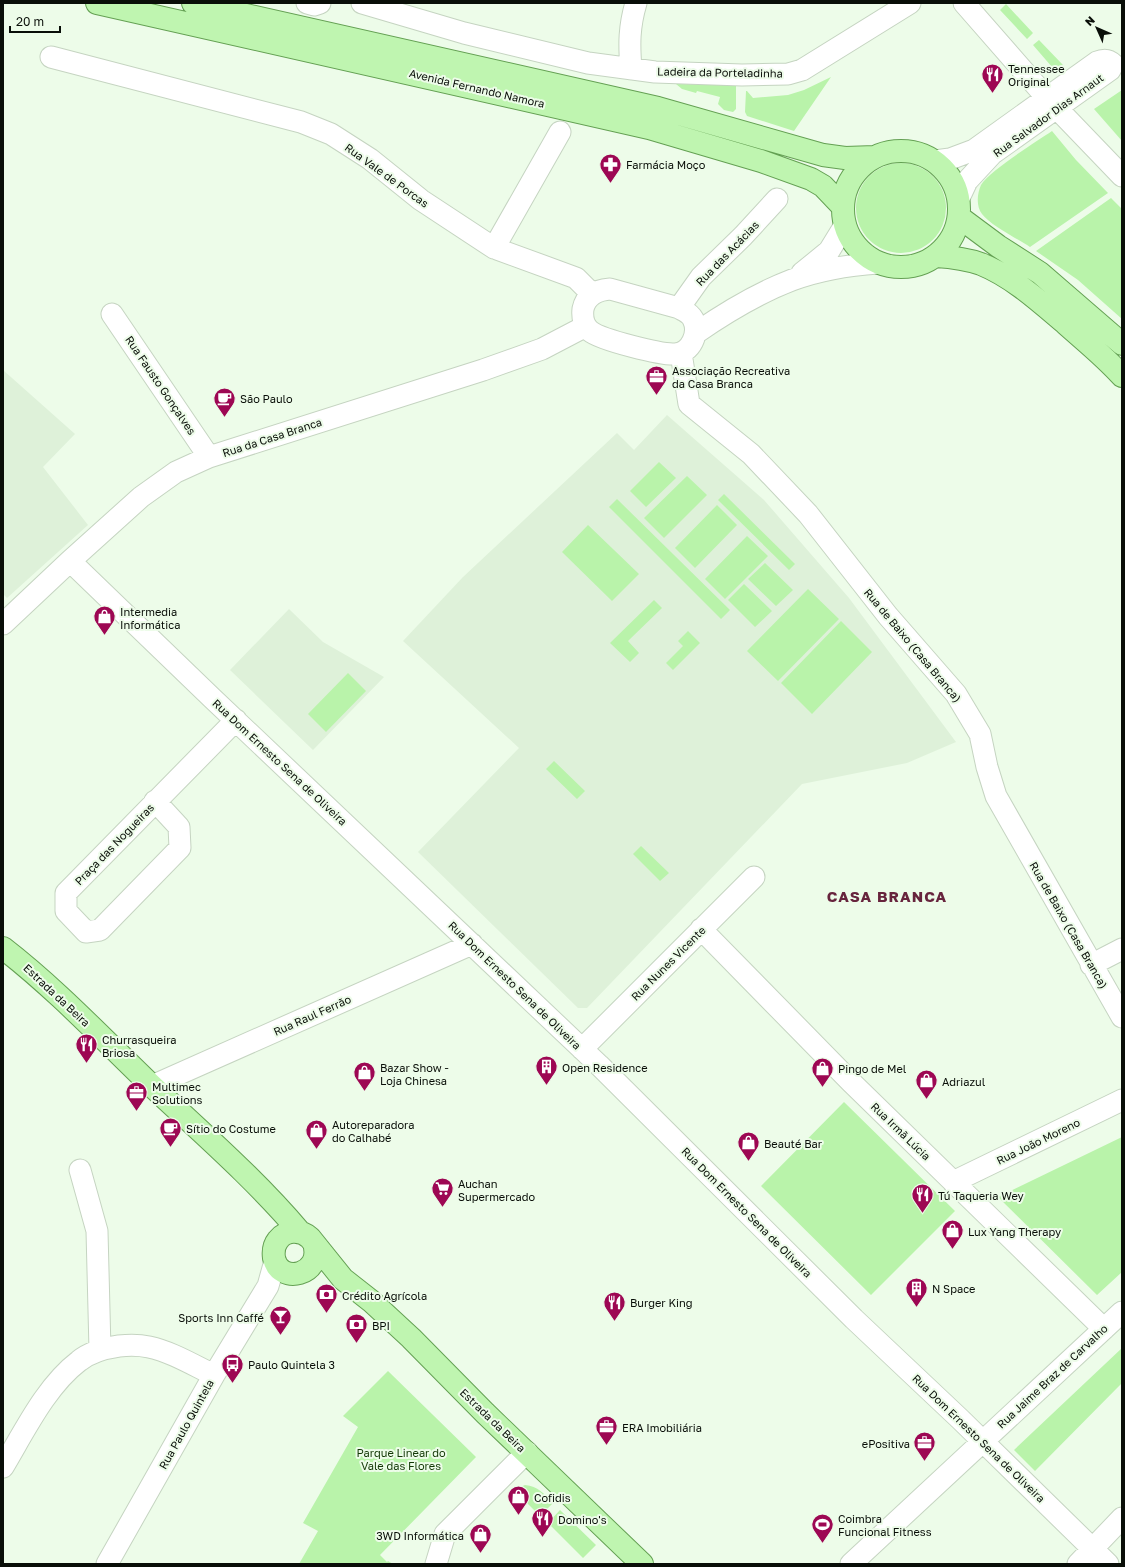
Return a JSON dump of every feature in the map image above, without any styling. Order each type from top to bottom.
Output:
[{"type":"main road","name":"Avenida Fernando Namora","points":[[98,3],[649,128],[761,161],[811,179],[823,186],[844,216]]},
{"type":"main road","name":"Avenida Fernando Namora","points":[[193,3],[658,108],[822,155],[845,158],[875,157],[890,152],[906,151],[921,154],[935,161],[946,171],[954,184],[959,208],[955,232],[947,245],[936,256],[918,265],[898,268],[878,263],[865,255],[855,245],[848,232],[844,216],[846,192],[852,178],[863,166],[875,157]]},
{"type":"main road","points":[[959,208],[998,246],[1040,273],[1122,344]]},
{"type":"main road","points":[[936,256],[982,264],[1005,277],[1027,292],[1057,317],[1122,376]]},
{"type":"main road","name":"Estrada da Beira","points":[[3,948],[27,967],[67,1004],[245,1173],[307,1238],[343,1279],[411,1338],[485,1413],[642,1564]]},
{"type":"main road","name":"Estrada da Beira","points":[[264,1194],[287,1261],[343,1279]]},
{"type":"main road","points":[[287,1233],[307,1238],[316,1255],[311,1266],[287,1261],[281,1236],[287,1233]]},
{"type":"street","points":[[307,3],[314,5],[320,3]]},
{"type":"street","name":"Ladeira da Porteladinha","points":[[362,3],[464,34],[588,63],[655,72],[742,75],[788,74],[802,70],[910,3]]},
{"type":"street","points":[[631,69],[629,41],[632,16],[636,3]]},
{"type":"street","points":[[964,3],[1052,103],[1122,176]]},
{"type":"street","name":"Rua Vale de Porcas","points":[[51,57],[301,122],[331,134],[370,159],[421,200],[494,248],[576,278],[592,294]]},
{"type":"street","name":"Rua Salvador Dias Arnaut","points":[[935,161],[950,159],[974,150],[1052,103]]},
{"type":"street","name":"Rua Salvador Dias Arnaut","points":[[959,208],[967,181],[992,154],[1052,103]]},
{"type":"street","points":[[494,248],[560,132]]},
{"type":"street","name":"Rua das Acácias","points":[[683,310],[702,277],[777,199]]},
{"type":"street","points":[[792,280],[829,251],[844,216]]},
{"type":"street","points":[[696,334],[726,313],[792,280],[828,270],[878,263]]},
{"type":"street","points":[[683,310],[694,320],[696,334],[692,344],[687,349],[676,354],[666,354],[598,336],[586,326],[582,314],[585,302],[592,294],[600,290],[610,289],[683,310],[726,313]]},
{"type":"street","name":"Rua Fausto Gonçalves","points":[[112,314],[209,457]]},
{"type":"street","name":"Rua da Casa Branca","points":[[3,624],[140,498],[176,472],[209,457],[483,370],[542,349],[586,326]]},
{"type":"street","name":"Rua de Baixo (Casa Branca)","points":[[681,352],[689,404],[751,454],[808,514],[888,616],[956,694],[980,734],[986,768],[996,796],[1122,1018]]},
{"type":"street","name":"Rua Dom Ernesto Sena de Oliveira","points":[[70,561],[582,1049],[736,1200],[854,1319],[1108,1564]]},
{"type":"street","name":"Praça das Nogueiras","points":[[155,801],[179,827],[180,848],[100,930],[86,932],[66,911],[66,893],[155,801],[236,720]]},
{"type":"street","name":"Rua Nunes Vicente","points":[[582,1049],[754,877]]},
{"type":"street","name":"Rua Irmã Lúcia","points":[[701,930],[953,1182],[1104,1329]]},
{"type":"street","name":"Rua Raul Ferrão","points":[[152,1086],[472,944]]},
{"type":"street","points":[[1091,965],[1122,949]]},
{"type":"street","name":"Rua João Moreno","points":[[953,1182],[1122,1100]]},
{"type":"street","points":[[80,1170],[96,1231],[100,1350]]},
{"type":"street","name":"Rua Paulo Quintela","points":[[107,1564],[214,1375],[268,1286],[287,1261]]},
{"type":"street","name":"Rua Jaime Braz de Carvalho","points":[[851,1564],[1122,1312]]},
{"type":"street","points":[[3,1467],[58,1380],[80,1360],[100,1350],[128,1345],[148,1346],[168,1353],[214,1375]]},
{"type":"street","points":[[436,1564],[445,1534],[527,1452]]},
{"type":"street","points":[[1078,1564],[1122,1518]]},
{"type":"shaded area","points":[[3,370],[75,434],[43,467],[88,525],[7,598],[3,594]]},
{"type":"shaded area","points":[[667,415],[764,500],[849,598],[956,742],[907,763],[802,784],[587,1008],[578,1008],[418,852],[519,748],[403,641],[463,577],[617,433],[634,450]]},
{"type":"shaded area","points":[[289,609],[323,642],[384,677],[313,750],[230,670]]},
{"type":"green space","points":[[1006,4],[1033,33],[1027,39],[1000,10]]},
{"type":"green space","points":[[1039,40],[1063,65],[1060,68],[1052,67],[1033,45]]},
{"type":"green space","points":[[831,77],[794,131],[747,116],[745,112],[746,91],[753,98],[788,95],[804,90]]},
{"type":"green space","points":[[676,84],[736,85],[736,109],[733,112],[724,110],[718,104],[720,97],[682,89]]},
{"type":"green space","points":[[1122,90],[1122,141],[1094,109]]},
{"type":"green space","points":[[1052,131],[1076,160],[1108,193],[1030,247],[998,227],[982,214],[978,200],[979,192],[981,185],[994,172],[1014,156]]},
{"type":"green space","points":[[892,163],[910,163],[926,170],[939,183],[946,199],[946,217],[939,233],[926,246],[910,253],[892,253],[876,246],[863,233],[856,217],[856,199],[863,183],[876,170]]},
{"type":"green space","points":[[1111,198],[1122,209],[1122,319],[1078,280],[1036,251]]},
{"type":"green space","points":[[659,462],[676,478],[646,507],[630,491]]},
{"type":"green space","points":[[687,476],[707,495],[664,538],[644,518]]},
{"type":"green space","points":[[724,494],[795,564],[789,570],[718,500]]},
{"type":"green space","points":[[617,499],[730,610],[721,619],[609,507]]},
{"type":"green space","points":[[717,505],[737,525],[695,568],[675,548]]},
{"type":"green space","points":[[588,525],[639,574],[612,601],[562,552]]},
{"type":"green space","points":[[747,536],[768,556],[725,599],[705,579]]},
{"type":"green space","points":[[765,563],[793,590],[776,606],[748,579]]},
{"type":"green space","points":[[744,584],[772,611],[755,627],[728,600]]},
{"type":"green space","points":[[808,589],[839,619],[778,681],[747,651]]},
{"type":"green space","points":[[654,600],[662,608],[628,641],[639,653],[630,662],[610,643]]},
{"type":"green space","points":[[841,621],[872,652],[812,714],[781,683]]},
{"type":"green space","points":[[688,631],[700,643],[673,670],[666,663],[683,646],[678,641]]},
{"type":"green space","points":[[348,673],[366,691],[326,732],[308,714]]},
{"type":"green space","points":[[554,761],[585,791],[577,799],[546,769]]},
{"type":"green space","points":[[641,846],[669,873],[660,881],[633,854]]},
{"type":"green space","points":[[844,1102],[955,1211],[871,1295],[761,1186]]},
{"type":"green space","points":[[1122,1137],[1122,1272],[1097,1295],[998,1197]]},
{"type":"green space","points":[[1122,1348],[1122,1383],[1035,1471],[1014,1450]]},
{"type":"green space","name":"Parque Linear do Vale das Flores","points":[[388,1371],[476,1457],[380,1555],[387,1562],[388,1561],[393,1564],[299,1564],[318,1531],[303,1523],[358,1427],[343,1416]]},
{"type":"green space","points":[[525,1485],[534,1487],[553,1503],[540,1516],[515,1491]]},
{"type":"green space","points":[[560,1510],[596,1545],[583,1558],[548,1523]]},
{"type":"place","name":"Tennessee Original","points":[[992,94]]},
{"type":"place","name":"Farmácia Moço","points":[[610,184]]},
{"type":"place","name":"Associação Recreativa da Casa Branca","points":[[657,396]]},
{"type":"place","name":"São Paulo","points":[[224,418]]},
{"type":"place","name":"Intermedia Informática","points":[[104,636]]},
{"type":"place","name":"Churrasqueira Briosa","points":[[86,1064]]},
{"type":"place","name":"Open Residence","points":[[546,1086]]},
{"type":"place","name":"Pingo de Mel","points":[[822,1088]]},
{"type":"place","name":"Bazar Show - Loja Chinesa","points":[[365,1092]]},
{"type":"place","name":"Adriazul","points":[[927,1100]]},
{"type":"place","name":"Multimec Solutions","points":[[136,1112]]},
{"type":"place","name":"Sítio do Costume","points":[[170,1148]]},
{"type":"place","name":"Autoreparadora do Calhabé","points":[[317,1150]]},
{"type":"place","name":"Beauté Bar","points":[[748,1162]]},
{"type":"place","name":"Auchan Supermercado","points":[[442,1208]]},
{"type":"place","name":"Tú Taqueria Wey","points":[[922,1214]]},
{"type":"place","name":"Lux Yang Therapy","points":[[953,1250]]},
{"type":"place","name":"N Space","points":[[916,1308]]},
{"type":"place","name":"Crédito Agrícola","points":[[326,1314]]},
{"type":"place","name":"Burger King","points":[[615,1322]]},
{"type":"place","name":"Sports Inn Caffé","points":[[280,1336]]},
{"type":"place","name":"BPI","points":[[356,1344]]},
{"type":"place","name":"Paulo Quintela 3","points":[[232,1384]]},
{"type":"place","name":"ERA Imobiliária","points":[[607,1446]]},
{"type":"place","name":"ePositiva","points":[[925,1462]]},
{"type":"place","name":"Cofidis","points":[[519,1516]]},
{"type":"place","name":"Domino's","points":[[543,1538]]},
{"type":"place","name":"Coimbra Funcional Fitness","points":[[823,1544]]},
{"type":"place","name":"3WD Informática","points":[[480,1554]]},
{"type":"district","name":"CASA BRANCA","points":[[887,896]]}]
